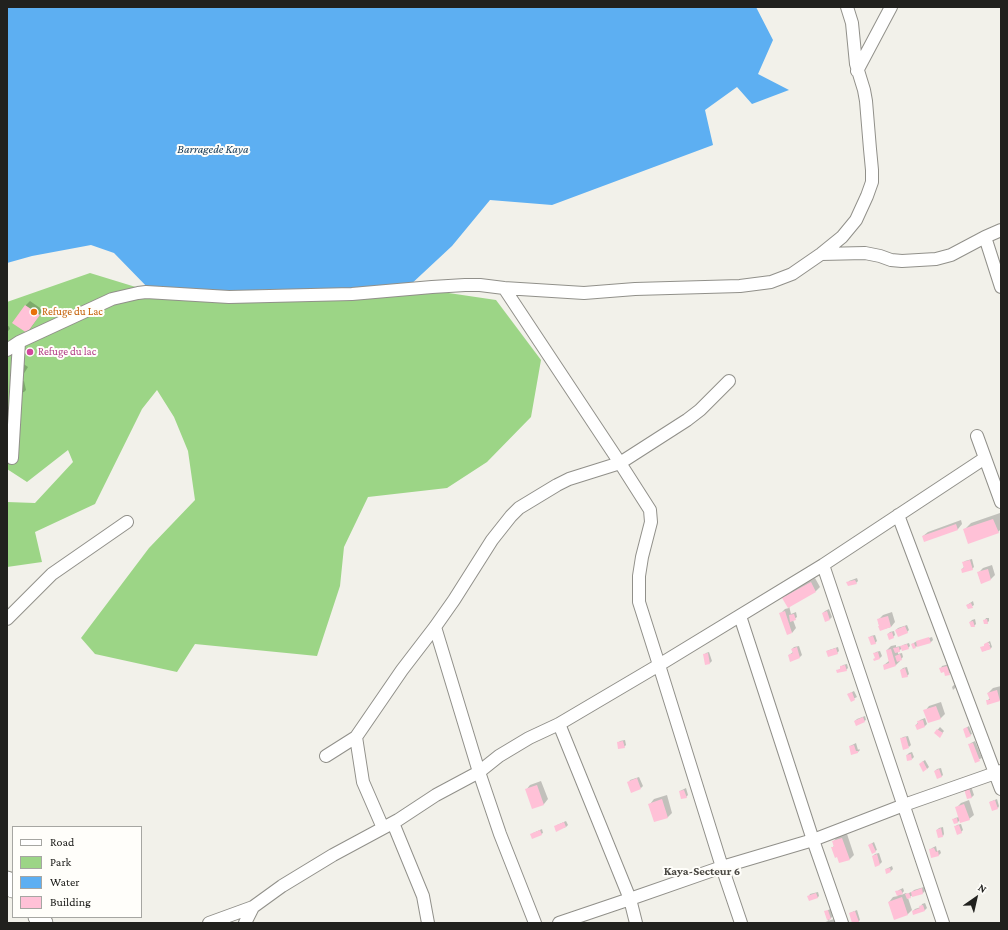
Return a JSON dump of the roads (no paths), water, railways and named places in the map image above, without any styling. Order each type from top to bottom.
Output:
[{"type":"street","points":[[7,350],[19,342],[112,300],[146,292],[229,297],[352,294],[432,287],[480,285],[584,293],[635,289],[740,286],[771,282],[792,274],[842,237],[856,220],[872,182],[866,101],[864,90],[857,71],[852,23],[847,7]]},
{"type":"street","points":[[857,71],[891,7]]},
{"type":"street","points":[[821,254],[865,253],[891,260],[902,261],[936,259],[951,255],[985,236],[1001,230]]},
{"type":"street","points":[[985,236],[1001,287]]},
{"type":"street","points":[[504,288],[650,510],[651,522],[642,556],[639,576],[639,602],[741,923]]},
{"type":"street","points":[[12,458],[19,342]]},
{"type":"street","points":[[326,756],[356,737],[402,670],[454,600],[492,540],[519,508],[569,479],[620,463],[687,420],[700,410],[729,381]]},
{"type":"street","points":[[977,436],[1001,502]]},
{"type":"street","points":[[209,923],[253,907],[282,886],[333,855],[388,825],[436,795],[479,772],[499,756],[529,738],[559,724],[660,665],[823,565],[985,458]]},
{"type":"street","points":[[898,515],[998,772],[1001,789]]},
{"type":"street","points":[[7,619],[52,574],[127,522]]},
{"type":"street","points":[[823,565],[943,923]]},
{"type":"street","points":[[740,616],[813,840],[842,923]]},
{"type":"street","points":[[435,627],[479,772],[500,834],[535,923]]},
{"type":"street","points":[[559,724],[630,899],[636,923]]},
{"type":"street","points":[[356,737],[363,782],[388,825],[423,896],[428,923]]},
{"type":"street","points":[[559,923],[722,866],[813,840],[904,805],[998,772]]},
{"type":"street","points":[[245,923],[253,907]]},
{"type":"water","name":"Barragede Kaya","points":[[7,7],[756,7],[773,40],[758,74],[789,90],[752,104],[737,87],[705,110],[713,145],[552,205],[490,200],[452,246],[408,287],[152,292],[114,253],[91,245],[32,256],[7,263]]},
{"type":"place","name":"Refuge du Lac","points":[[34,312]]},
{"type":"place","name":"Refuge du lac","points":[[30,352]]},
{"type":"district","name":"Kaya-Secteur 6","points":[[702,871]]}]
